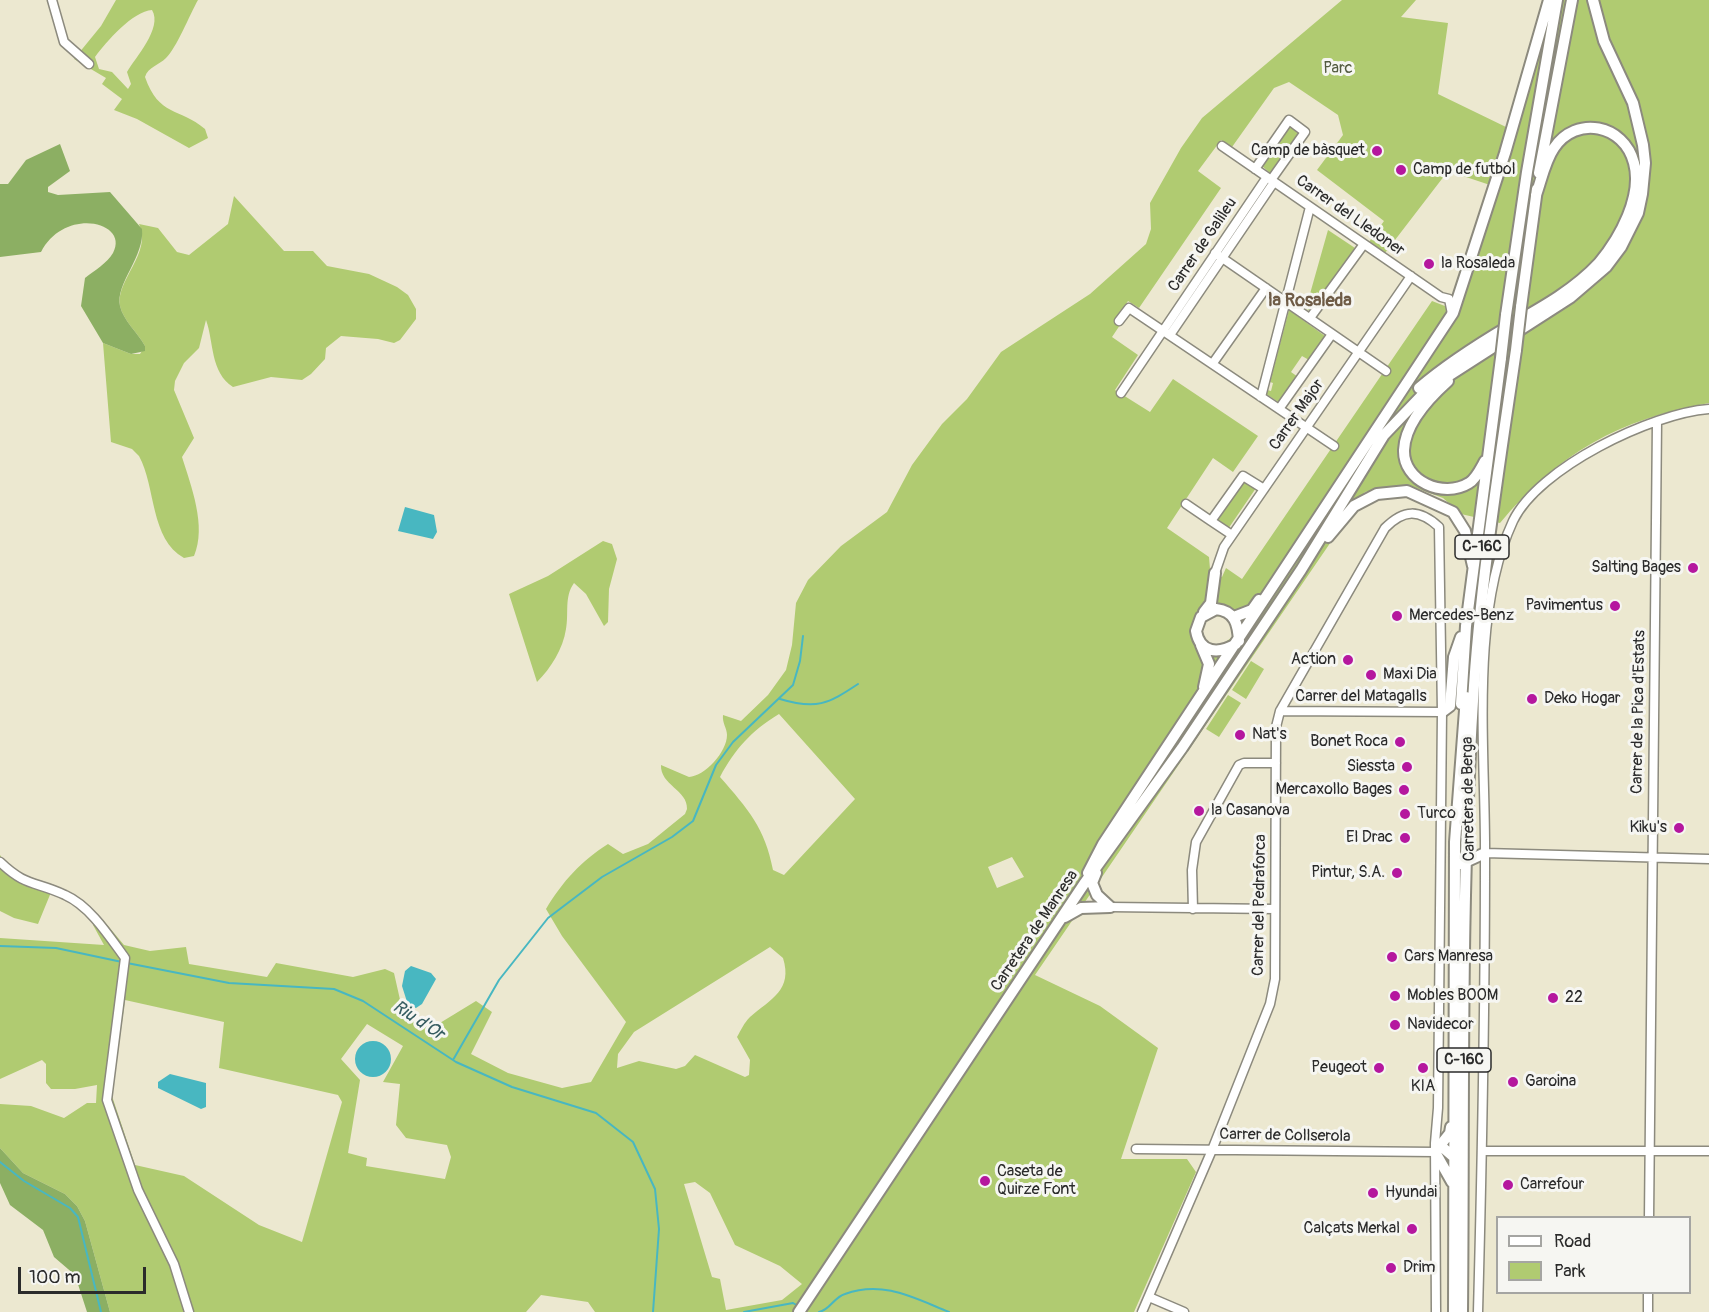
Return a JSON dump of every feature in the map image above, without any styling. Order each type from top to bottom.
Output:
[{"type":"main road","points":[[1084,884],[1089,869],[1103,844],[1239,642],[1452,315],[1499,175],[1549,0]]},
{"type":"main road","points":[[1463,740],[1461,700],[1473,566],[1487,458],[1508,354],[1527,172],[1557,0]]},
{"type":"main road","name":"C-16C","points":[[1462,1312],[1466,860],[1479,627],[1513,311],[1544,102],[1564,0]]},
{"type":"main road","name":"C-16C","points":[[1513,311],[1536,195],[1552,94],[1572,0]]},
{"type":"main road","points":[[1301,570],[1384,435],[1428,389],[1590,283],[1621,247],[1638,213],[1645,163],[1640,124],[1604,41],[1593,0]]},
{"type":"main road","points":[[1388,415],[1437,372],[1566,291],[1600,261],[1614,243],[1630,207],[1636,176],[1630,152],[1615,134],[1605,130],[1588,126],[1570,132],[1553,149],[1536,195]]},
{"type":"main road","name":"C-16C","points":[[1454,1312],[1452,1182],[1457,935],[1455,842],[1471,626],[1508,354]]},
{"type":"main road","points":[[1473,358],[1443,386],[1410,426],[1404,453],[1410,468],[1419,479],[1438,490],[1454,490],[1472,482],[1487,458]]},
{"type":"main road","points":[[1201,644],[1209,650],[1221,652],[1248,637],[1277,597],[1354,506],[1377,494],[1407,491],[1454,512],[1465,531],[1473,566]]},
{"type":"main road","name":"Carretera de Manresa","points":[[799,1312],[1084,884],[1197,726],[1301,570]]},
{"type":"main road","points":[[1197,726],[1235,657],[1239,642],[1238,626],[1229,614],[1215,573]]},
{"type":"main road","points":[[1198,701],[1207,678],[1209,664],[1196,631],[1201,617],[1211,603],[1215,573]]},
{"type":"main road","points":[[1201,617],[1209,611],[1229,614],[1252,610],[1279,578]]},
{"type":"main road","points":[[1442,712],[1450,706],[1454,657],[1466,626]]},
{"type":"main road","points":[[1469,809],[1475,846],[1485,854]]},
{"type":"main road","points":[[1457,935],[1461,914],[1461,864],[1485,854]]},
{"type":"main road","points":[[1099,865],[1092,883],[1097,895],[1110,907]]},
{"type":"main road","points":[[1059,921],[1081,908],[1110,907]]},
{"type":"main road","points":[[1443,1163],[1460,1152],[1460,1105],[1464,1089]]},
{"type":"main road","points":[[1438,1149],[1450,1133],[1454,1106]]},
{"type":"main road","points":[[1438,1149],[1454,1156],[1459,1163],[1458,1249],[1463,1268]]},
{"type":"main road","points":[[1438,1149],[1452,1182]]},
{"type":"street","points":[[52,0],[64,42],[89,64]]},
{"type":"street","name":"Carrer de Galileu","points":[[1121,393],[1166,333],[1305,132],[1289,120],[1255,169]]},
{"type":"street","name":"Carrer del Lledoner","points":[[1222,146],[1441,297],[1449,299],[1452,315]]},
{"type":"street","points":[[1261,397],[1310,207]]},
{"type":"street","points":[[1310,318],[1364,244]]},
{"type":"street","points":[[1219,256],[1386,370]]},
{"type":"street","name":"Carrer Major","points":[[1215,573],[1224,547],[1411,276]]},
{"type":"street","points":[[1213,363],[1266,288]]},
{"type":"street","points":[[1119,321],[1129,308],[1334,446]]},
{"type":"street","points":[[1279,409],[1332,334]]},
{"type":"street","name":"Carretera de Berga","points":[[1478,1312],[1485,854],[1482,732],[1489,613],[1498,561],[1514,519],[1536,489],[1577,459],[1625,434],[1657,422],[1709,409]]},
{"type":"street","name":"Carrer de la Pica d'Estats","points":[[1649,1216],[1657,422]]},
{"type":"street","points":[[1211,521],[1243,476],[1264,489]]},
{"type":"street","points":[[1186,504],[1232,535]]},
{"type":"street","name":"Carrer del Pedraforca","points":[[1142,1312],[1212,1150],[1270,1004],[1275,979],[1276,727],[1280,711],[1385,528],[1395,517],[1409,513],[1426,516],[1438,527]]},
{"type":"street","name":"Carretera de Berga","points":[[1436,1312],[1442,712],[1438,527]]},
{"type":"street","name":"Carrer del Matagalls","points":[[1280,711],[1442,712]]},
{"type":"street","points":[[1193,909],[1192,870],[1196,842],[1239,765],[1276,763]]},
{"type":"street","points":[[1485,854],[1709,859]]},
{"type":"street","points":[[0,862],[18,879],[66,895],[95,919],[125,962],[107,1100],[138,1190],[174,1264],[189,1312]]},
{"type":"street","points":[[1110,907],[1275,909]]},
{"type":"street","name":"Carrer de Collserola","points":[[1136,1149],[1438,1149]]},
{"type":"street","points":[[1482,1151],[1709,1151]]},
{"type":"street","points":[[1648,1294],[1648,1312]]},
{"type":"street","points":[[1149,1297],[1184,1312]]},
{"type":"green space","points":[[116,0],[198,0],[170,53],[145,77],[151,90],[163,105],[196,122],[205,129],[208,138],[189,148],[137,119],[114,110],[122,99],[102,84],[106,78],[74,59],[101,26]],"holes":[[[152,10],[154,17],[151,34],[127,72],[131,84],[128,89],[112,72],[99,69],[95,57],[129,21]]]},
{"type":"green space","name":"Parc","points":[[1342,0],[1416,0],[1401,17],[1448,23],[1438,94],[1506,127],[1522,85],[1544,0],[1709,0],[1709,403],[1647,419],[1593,443],[1568,458],[1545,477],[1500,523],[1461,514],[1443,498],[1413,487],[1396,486],[1365,492],[1035,975],[1100,1006],[1158,1048],[1121,1159],[1187,1159],[1196,1172],[1134,1312],[595,1312],[588,1302],[541,1295],[526,1312],[110,1312],[85,1221],[77,1206],[65,1194],[23,1173],[0,1148],[0,1104],[31,1106],[64,1118],[87,1103],[96,1103],[97,1085],[75,1089],[51,1089],[46,1083],[46,1064],[42,1060],[0,1079],[0,938],[104,945],[93,925],[103,920],[124,945],[150,951],[186,947],[189,964],[267,977],[276,963],[353,977],[385,969],[394,973],[403,1013],[435,1026],[476,1001],[492,1012],[471,1054],[508,1073],[562,1088],[591,1082],[626,1022],[562,936],[546,909],[573,872],[608,844],[623,854],[648,844],[685,814],[686,802],[665,778],[661,765],[689,777],[702,772],[714,762],[726,742],[727,732],[723,715],[741,721],[768,695],[786,670],[792,645],[796,603],[808,580],[841,546],[887,512],[912,465],[942,424],[967,399],[1001,352],[1090,294],[1146,244],[1151,229],[1150,203],[1181,148],[1202,118]],"holes":[[[1289,82],[1338,115],[1343,135],[1317,170],[1384,221],[1369,242],[1385,253],[1448,171],[1490,185],[1450,308],[1432,301],[1242,579],[1226,568],[1222,577],[1210,569],[1209,557],[1167,528],[1213,458],[1233,472],[1258,436],[1173,379],[1150,412],[1115,390],[1138,355],[1112,337],[1120,325],[1115,321],[1128,301],[1139,308],[1221,188],[1198,171],[1221,140],[1232,147],[1274,88]],[[1214,616],[1225,617],[1232,626],[1232,637],[1219,647],[1208,643],[1202,634],[1205,623]],[[779,714],[855,799],[784,875],[773,870],[770,855],[754,820],[720,777],[738,749],[760,727]],[[1012,857],[1024,877],[997,888],[988,867]],[[770,947],[783,958],[785,978],[778,993],[748,1019],[737,1037],[750,1060],[749,1075],[745,1077],[695,1055],[685,1066],[676,1069],[639,1061],[617,1068],[618,1054],[634,1032]],[[125,1000],[224,1022],[219,1068],[338,1095],[342,1102],[302,1242],[259,1225],[184,1176],[135,1165],[112,1096]],[[367,1024],[403,1046],[383,1082],[400,1084],[396,1125],[406,1138],[447,1145],[451,1157],[445,1179],[366,1166],[367,1158],[348,1153],[360,1080],[341,1059]],[[695,1182],[710,1193],[735,1245],[780,1266],[802,1284],[782,1300],[726,1310],[720,1279],[712,1277],[684,1184]]]},
{"type":"green space","points":[[1291,126],[1299,135],[1270,173],[1262,166]]},
{"type":"green space","points":[[60,144],[70,171],[48,187],[48,192],[58,195],[110,192],[142,229],[139,249],[122,288],[120,306],[127,321],[145,346],[145,351],[131,354],[103,343],[81,306],[85,278],[113,253],[116,242],[112,233],[104,227],[79,224],[65,228],[52,238],[41,252],[0,257],[0,184],[8,184],[26,160]]},
{"type":"green space","points":[[234,196],[284,251],[313,251],[327,266],[369,274],[397,287],[408,295],[416,309],[416,319],[400,340],[394,343],[378,339],[341,336],[326,348],[325,359],[302,380],[271,377],[233,387],[226,381],[216,365],[206,320],[199,348],[184,363],[175,381],[174,390],[194,438],[182,457],[196,506],[198,544],[194,556],[184,558],[173,549],[159,526],[139,456],[132,449],[111,442],[103,343],[131,354],[140,354],[145,346],[124,316],[120,306],[123,287],[141,245],[142,235],[139,224],[158,228],[177,252],[189,255],[228,224]]},
{"type":"green space","points":[[1328,230],[1355,248],[1311,312],[1306,308]]},
{"type":"green space","points":[[1289,310],[1325,336],[1309,360],[1302,356],[1291,372],[1298,377],[1280,403],[1266,394],[1267,390],[1271,391],[1273,383],[1270,382]]},
{"type":"green space","points":[[1244,481],[1256,488],[1228,529],[1216,521]]},
{"type":"green space","points":[[603,541],[612,544],[617,559],[609,589],[608,622],[604,626],[586,594],[574,583],[569,594],[566,629],[562,644],[552,664],[537,682],[509,594],[548,576]]},
{"type":"green space","points":[[1251,661],[1264,669],[1246,699],[1232,690]]},
{"type":"green space","points":[[1228,695],[1241,703],[1219,737],[1206,729]]},
{"type":"green space","points":[[0,855],[17,871],[54,885],[38,924],[14,918],[0,911]]},
{"type":"green space","points":[[0,1148],[23,1173],[65,1194],[77,1206],[85,1221],[110,1312],[87,1312],[75,1275],[54,1257],[43,1230],[10,1205],[0,1183]]},
{"type":"water","points":[[405,507],[434,515],[437,532],[433,539],[398,531]]},
{"type":"water","points":[[411,966],[431,973],[436,979],[422,1004],[416,1008],[408,1005],[402,986],[405,971]]},
{"type":"water","points":[[373,1041],[386,1046],[391,1059],[386,1072],[373,1077],[360,1072],[355,1059],[360,1046]]},
{"type":"water","points":[[170,1074],[206,1083],[206,1107],[201,1109],[158,1088],[158,1082]]},
{"type":"waterway","points":[[453,1060],[499,980],[548,918],[602,877],[672,837],[693,821],[716,765],[733,742],[793,685],[800,661],[803,636]]},
{"type":"waterway","points":[[780,699],[803,704],[821,703],[858,684]]},
{"type":"waterway","name":"Riu d'Or","points":[[0,946],[56,948],[122,962]]},
{"type":"waterway","name":"Riu d'Or","points":[[127,963],[229,983],[334,989],[363,1001],[456,1062],[512,1087],[596,1113],[633,1142],[655,1189],[659,1229],[653,1312]]},
{"type":"waterway","points":[[0,1162],[24,1181],[70,1208],[78,1217],[101,1312]]},
{"type":"waterway","points":[[819,1312],[841,1296],[859,1290],[872,1289],[898,1292],[949,1312]]},
{"type":"waterway","points":[[744,1312],[793,1303],[798,1306]]},
{"type":"place","name":"Camp de bàsquet","points":[[1377,151]]},
{"type":"place","name":"Camp de futbol","points":[[1401,170]]},
{"type":"place","name":"la Rosaleda","points":[[1429,264]]},
{"type":"place","name":"Salting Bages","points":[[1693,568]]},
{"type":"place","name":"Pavimentus","points":[[1615,606]]},
{"type":"place","name":"Mercedes-Benz","points":[[1397,616]]},
{"type":"place","name":"Action","points":[[1348,660]]},
{"type":"place","name":"Maxi Dia","points":[[1371,675]]},
{"type":"place","name":"Deko Hogar","points":[[1532,699]]},
{"type":"place","name":"Nat's","points":[[1240,735]]},
{"type":"place","name":"Bonet Roca","points":[[1400,742]]},
{"type":"place","name":"Siessta","points":[[1407,767]]},
{"type":"place","name":"Mercaxollo Bages","points":[[1404,790]]},
{"type":"place","name":"la Casanova","points":[[1199,811]]},
{"type":"place","name":"Turco","points":[[1405,814]]},
{"type":"place","name":"Kiku's","points":[[1679,828]]},
{"type":"place","name":"El Drac","points":[[1405,838]]},
{"type":"place","name":"Pintur, S.A.","points":[[1397,873]]},
{"type":"place","name":"Cars Manresa","points":[[1392,957]]},
{"type":"place","name":"Mobles BOOM","points":[[1395,996]]},
{"type":"place","name":"22","points":[[1553,998]]},
{"type":"place","name":"Navidecor","points":[[1395,1025]]},
{"type":"place","name":"Peugeot","points":[[1379,1068]]},
{"type":"place","name":"KIA","points":[[1423,1068]]},
{"type":"place","name":"Garoina","points":[[1513,1082]]},
{"type":"place","name":"Caseta de Quirze Font","points":[[985,1181]]},
{"type":"place","name":"Carrefour","points":[[1508,1185]]},
{"type":"place","name":"Hyundai","points":[[1373,1193]]},
{"type":"place","name":"Calçats Merkal","points":[[1412,1229]]},
{"type":"place","name":"Drim","points":[[1391,1268]]},
{"type":"district","name":"la Rosaleda","points":[[1310,301]]}]
